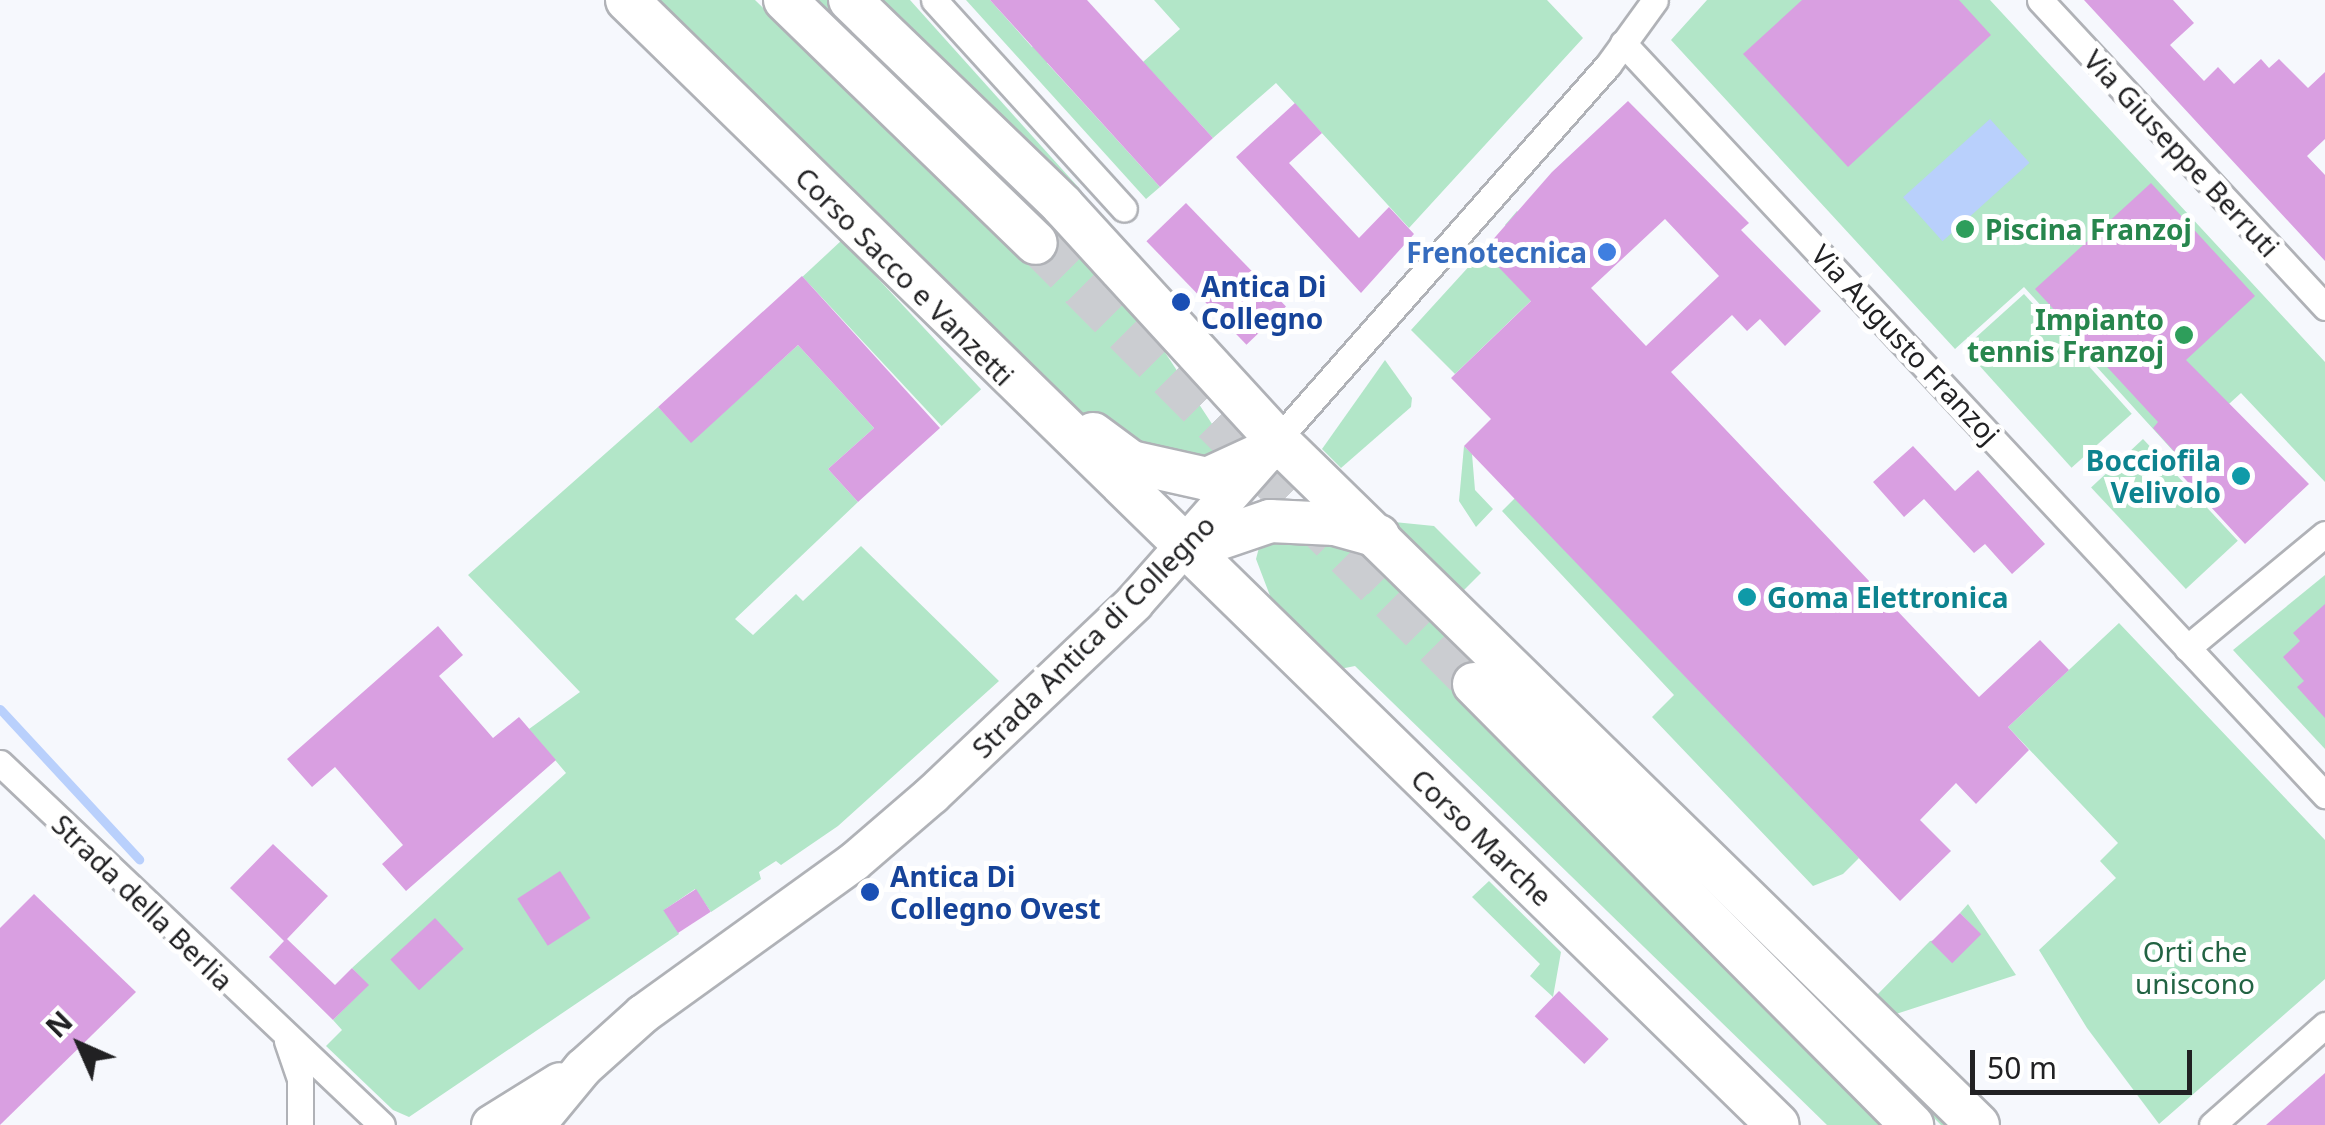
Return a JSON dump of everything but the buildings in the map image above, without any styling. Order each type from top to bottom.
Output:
[{"type":"main road","name":"Corso Sacco e Vanzetti","points":[[627,0],[1185,550]]},
{"type":"main road","points":[[785,0],[1036,243]]},
{"type":"main road","points":[[850,0],[1062,204],[1273,445],[1381,537],[1978,1125]]},
{"type":"main road","points":[[1017,386],[1075,417],[1111,451],[1170,474],[1226,475],[1273,445]]},
{"type":"main road","name":"Strada Antica di Collegno","points":[[536,1125],[584,1068],[643,1014],[854,862],[932,795],[1185,550],[1273,445]]},
{"type":"main road","points":[[1185,550],[1270,521],[1335,524],[1381,537]]},
{"type":"main road","name":"Corso Marche","points":[[1185,550],[1778,1125]]},
{"type":"main road","points":[[1474,684],[1912,1125]]},
{"type":"main road","name":"Strada Antica di Collegno","points":[[491,1125],[584,1068]]},
{"type":"street","points":[[934,0],[1124,208]]},
{"type":"street","name":"Strada Antica di Collegno","points":[[1273,445],[1623,43],[1655,0]]},
{"type":"street","name":"Via Giuseppe Berruti","points":[[2040,0],[2325,307]]},
{"type":"street","name":"Via Augusto Franzoj","points":[[1623,43],[2188,648]]},
{"type":"street","points":[[2325,534],[2188,648],[2325,795]]},
{"type":"street","name":"Strada della Berlia","points":[[0,763],[287,1041],[304,1049],[382,1125]]},
{"type":"street","points":[[2212,1125],[2325,1025]]},
{"type":"street","points":[[287,1041],[300,1078],[300,1125]]},
{"type":"green space","points":[[657,0],[755,0],[1023,257],[1052,226],[817,0],[829,0],[1051,214],[1147,325],[1216,430],[1215,454],[1207,462],[1104,437]]},
{"type":"green space","points":[[874,0],[910,0],[1079,188],[1073,195]]},
{"type":"green space","points":[[966,0],[990,0],[1032,47],[1058,24],[1047,63],[1160,187],[1146,199]]},
{"type":"green space","points":[[1154,0],[1547,0],[1583,38],[1409,228],[1276,83],[1213,138],[1143,62],[1180,29]]},
{"type":"green space","name":"Piscina Franzoj","points":[[1707,0],[1990,0],[2325,362],[2325,482],[2241,393],[2175,453],[2024,287],[1955,349],[1671,40]]},
{"type":"green space","points":[[1517,211],[1569,264],[1455,374],[1411,330],[1483,251],[1502,270],[1527,247],[1505,225]]},
{"type":"green space","points":[[842,240],[981,389],[942,426],[803,277]]},
{"type":"green space","points":[[2024,294],[2132,414],[2072,468],[1964,348]]},
{"type":"green space","points":[[798,345],[874,428],[828,469],[858,502],[735,619],[753,635],[796,594],[803,601],[861,546],[999,681],[838,826],[781,865],[776,861],[759,872],[761,879],[711,912],[695,889],[664,910],[679,934],[409,1117],[393,1110],[326,1046],[342,1030],[333,1020],[368,985],[352,968],[566,773],[529,729],[580,692],[468,575],[658,407],[691,442]]},
{"type":"green space","points":[[1385,360],[1412,398],[1411,407],[1341,468],[1322,449]]},
{"type":"green space","points":[[2143,439],[2238,541],[2186,589],[2091,487]]},
{"type":"green space","points":[[1464,446],[1472,454],[1475,490],[1493,509],[1476,527],[1459,501]]},
{"type":"green space","points":[[1515,498],[1859,858],[1843,874],[1813,886],[1652,717],[1674,695],[1502,511]]},
{"type":"green space","points":[[1394,522],[1434,526],[1481,573],[1463,591]]},
{"type":"green space","points":[[1312,529],[1377,550],[1955,1125],[1941,1125],[1489,670],[1460,699],[1883,1125],[1827,1125],[1355,666],[1330,671],[1280,622],[1256,559],[1263,532]]},
{"type":"green space","points":[[2325,575],[2325,749],[2233,650]]},
{"type":"green space","name":"Orti che uniscono","points":[[2119,623],[2325,840],[2325,979],[2159,1124],[2087,1028],[2039,950],[2116,878],[2100,861],[2118,843],[2008,727]]},
{"type":"green space","points":[[1489,881],[1561,952],[1553,997],[1530,976],[1540,964],[1472,897]]},
{"type":"green space","points":[[1968,904],[2016,975],[1896,1014],[1876,996],[1930,941],[1980,934],[1960,913]]},
{"type":"water","points":[[1990,119],[2029,163],[1943,241],[1903,197]]},
{"type":"waterway","points":[[0,709],[139,859]]},
{"type":"tunnel","points":[[1036,243],[1474,684]]},
{"type":"place","name":"Piscina Franzoj","points":[[1965,229]]},
{"type":"place","name":"Frenotecnica","points":[[1607,252]]},
{"type":"place","name":"Antica Di Collegno","points":[[1181,302]]},
{"type":"place","name":"Impianto tennis Franzoj","points":[[2184,335]]},
{"type":"place","name":"Bocciofila Velivolo","points":[[2241,476]]},
{"type":"place","name":"Goma Elettronica","points":[[1747,597]]},
{"type":"place","name":"Antica Di Collegno Ovest","points":[[870,892]]}]
